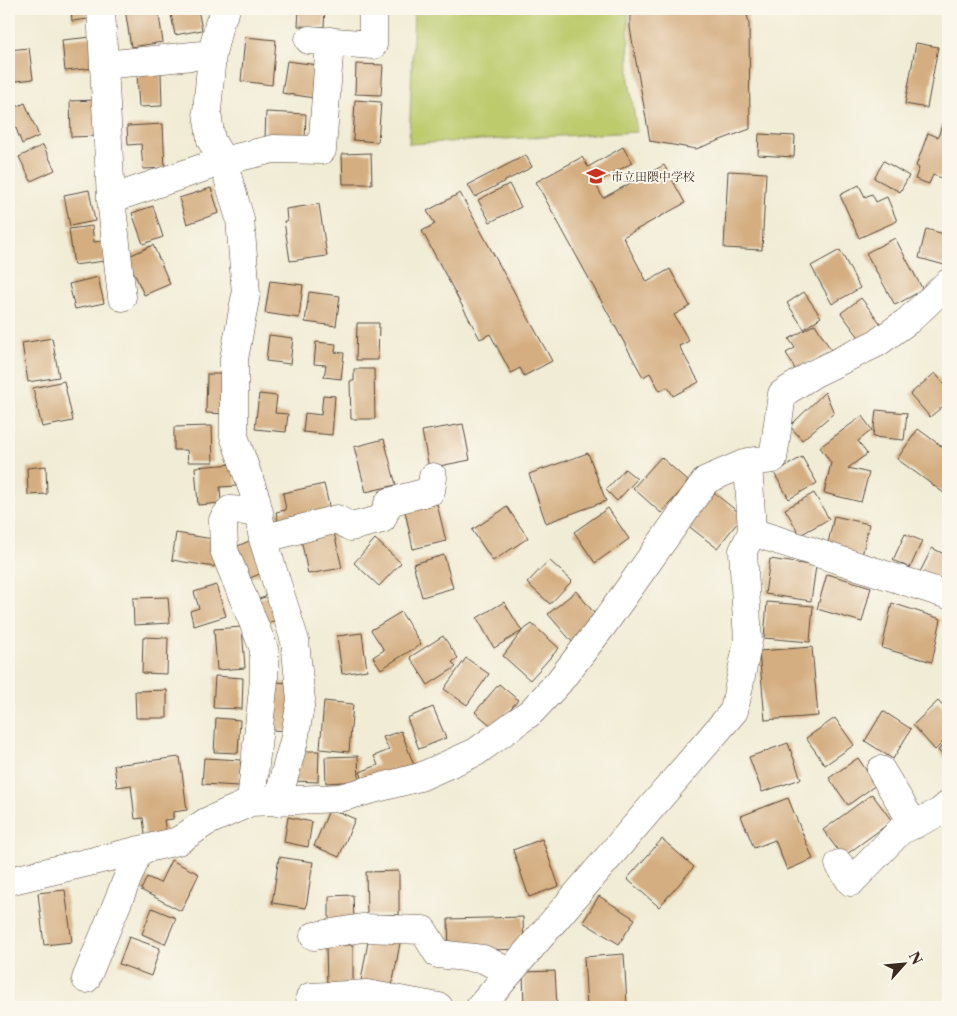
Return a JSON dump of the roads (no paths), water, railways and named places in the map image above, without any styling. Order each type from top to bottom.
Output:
[{"type":"street","points":[[101,9],[111,199],[122,297]]},
{"type":"street","points":[[226,9],[218,24],[212,54],[207,112],[211,140],[223,161],[240,219],[246,294],[234,360],[234,436],[256,498],[263,539],[295,641],[301,700],[294,741],[264,802]]},
{"type":"street","points":[[111,199],[223,161],[272,149],[322,150],[320,40],[373,45],[373,9]]},
{"type":"street","points":[[104,66],[212,54]]},
{"type":"street","points":[[9,881],[178,841],[206,822],[264,802],[338,798],[420,777],[476,752],[531,712],[558,683],[603,625],[706,480],[748,462],[773,459],[782,394],[813,374],[876,343],[909,320],[946,290]]},
{"type":"street","points":[[480,1007],[734,711],[748,641],[743,551],[752,532],[748,462]]},
{"type":"street","points":[[263,539],[337,519],[351,527],[382,519],[389,502],[431,491],[433,477]]},
{"type":"street","points":[[259,512],[230,510],[223,520],[224,550],[264,649],[264,802]]},
{"type":"street","points":[[752,532],[948,595]]},
{"type":"street","points":[[881,770],[914,824]]},
{"type":"street","points":[[839,864],[851,882],[900,831],[940,812],[948,805]]},
{"type":"street","points":[[86,979],[139,850]]},
{"type":"street","points":[[314,936],[362,928],[423,930],[438,954],[484,960],[509,972]]},
{"type":"street","points":[[310,997],[367,994],[439,1007]]},
{"type":"place","name":"市立田隈中学校","points":[[596,176]]}]
